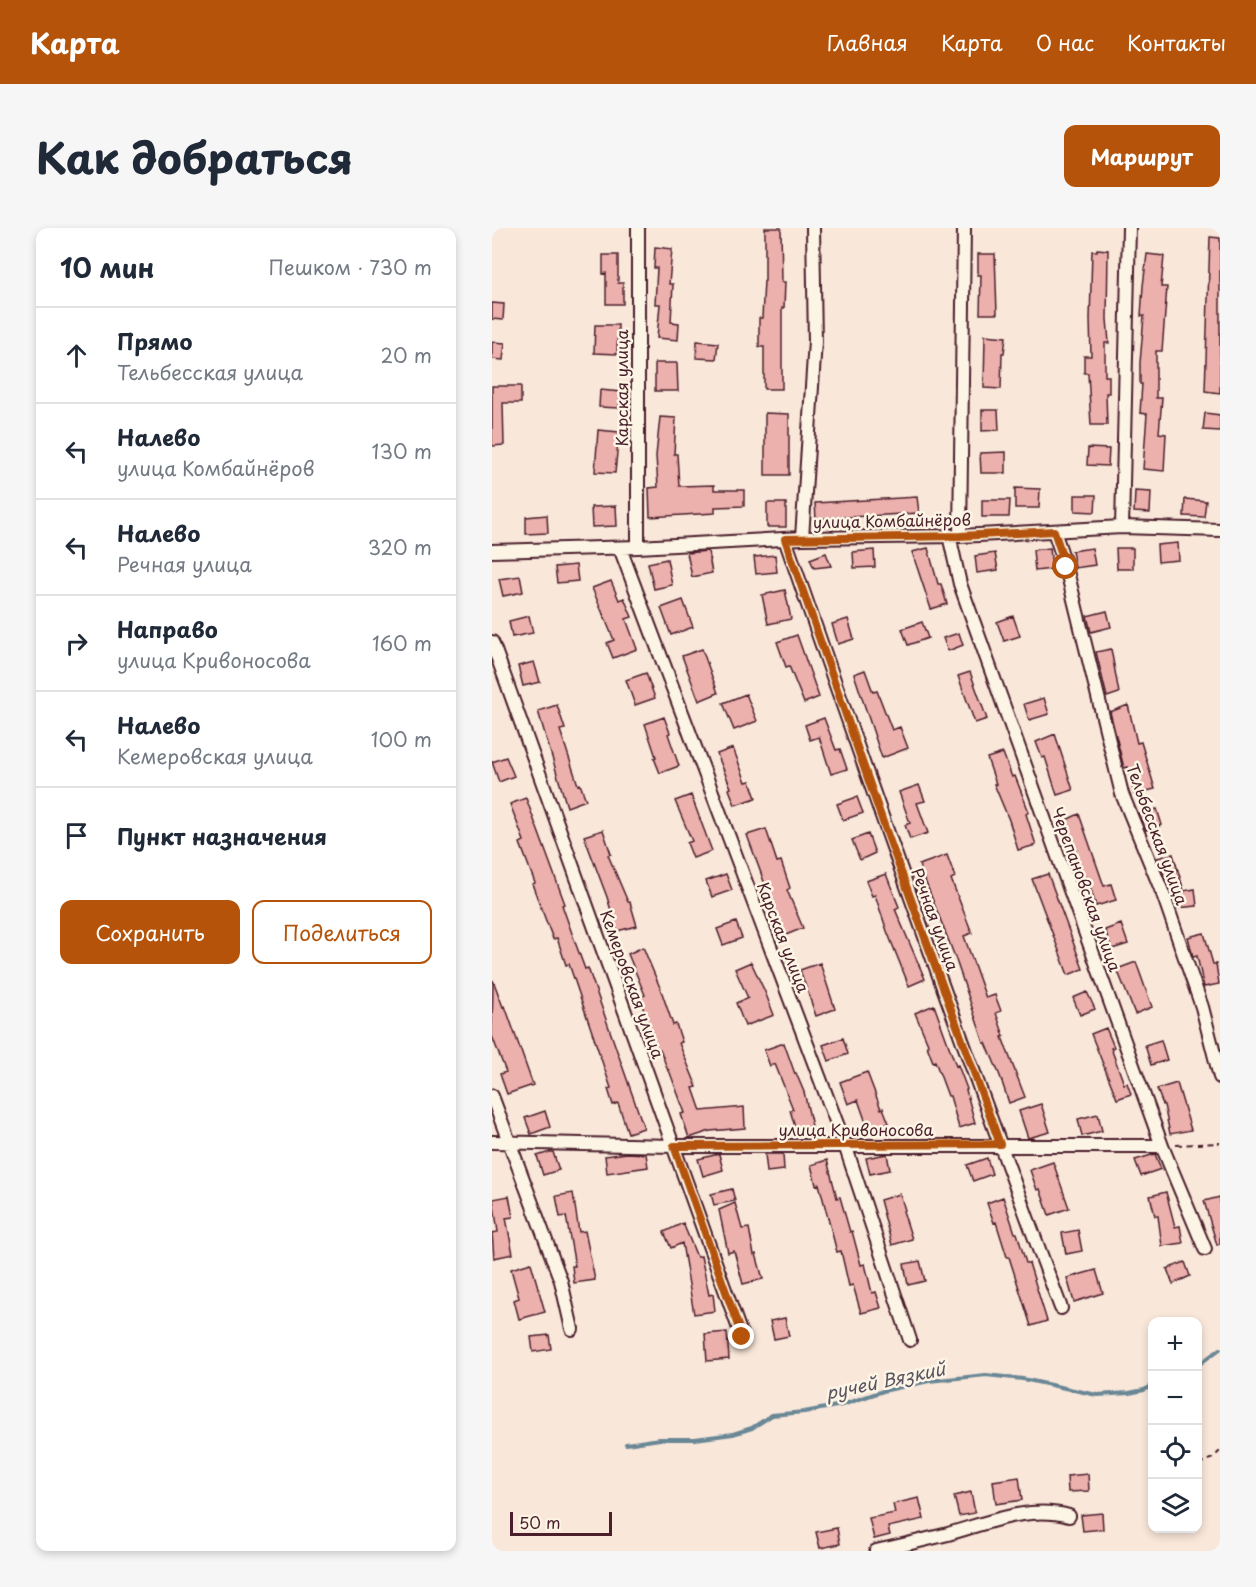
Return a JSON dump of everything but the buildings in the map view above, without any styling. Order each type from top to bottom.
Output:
[{"type":"street","name":"Карская улица","points":[[638,228],[638,547]]},
{"type":"street","points":[[802,538],[815,341],[813,228]]},
{"type":"street","name":"Черепановская улица","points":[[964,228],[955,536],[960,584],[1161,1146],[1205,1249]]},
{"type":"street","points":[[1122,527],[1129,228]]},
{"type":"street","name":"улица Комбайнёров","points":[[492,551],[620,548],[802,538],[955,536],[1122,527],[1220,530]]},
{"type":"street","name":"Тельбесская улица","points":[[1054,531],[1066,567],[1122,794],[1163,894],[1202,1007],[1220,1077]]},
{"type":"street","name":"Речная улица","points":[[785,539],[888,836],[1061,1308]]},
{"type":"street","name":"Карская улица","points":[[620,548],[845,1145],[910,1340]]},
{"type":"street","name":"Кемеровская улица","points":[[492,642],[742,1337]]},
{"type":"street","points":[[492,1096],[561,1281],[572,1329]]},
{"type":"street","name":"улица Кривоносова","points":[[492,1142],[674,1146],[1000,1144],[1082,1147],[1161,1146]]},
{"type":"street","points":[[876,1551],[914,1543],[1018,1514],[1054,1512],[1069,1516]]},
{"type":"path","points":[[1161,1146],[1220,1143]]},
{"type":"path","points":[[1202,1462],[1213,1458],[1220,1451]]},
{"type":"waterway","name":"ручей Вязкий","points":[[1202,1362],[1220,1349]]},
{"type":"waterway","name":"ручей Вязкий","points":[[626,1444],[660,1439],[695,1439],[733,1434],[752,1428],[772,1415],[842,1405],[883,1391],[929,1381],[986,1375],[1023,1379],[1097,1395],[1129,1393],[1148,1388]]},
{"type":"route","points":[[742,1337],[674,1146],[1000,1144],[884,825],[785,539],[960,536],[1054,531],[1066,567]]}]
